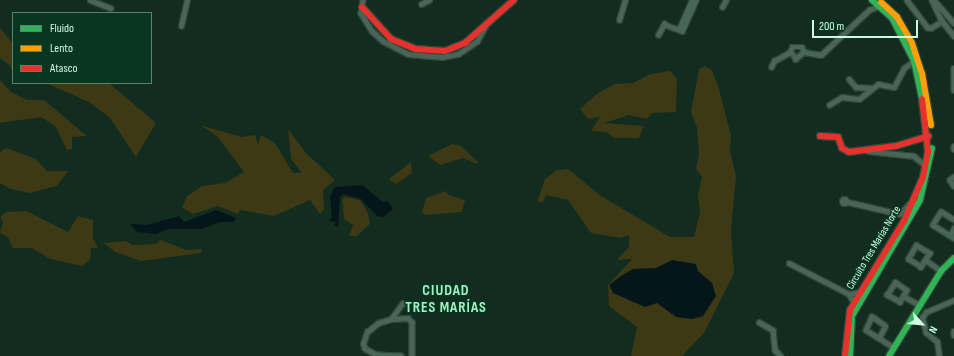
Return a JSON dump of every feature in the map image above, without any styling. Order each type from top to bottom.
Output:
[{"type":"street","points":[[90,0],[111,8]]},
{"type":"street","points":[[180,26],[187,0]]},
{"type":"street","points":[[363,0],[362,7],[391,39],[416,49],[456,48],[514,0]]},
{"type":"street","points":[[421,4],[429,0]]},
{"type":"street","points":[[619,20],[625,0]]},
{"type":"street","points":[[679,29],[692,0]]},
{"type":"street","points":[[658,35],[664,24],[682,31],[696,0]]},
{"type":"street","points":[[722,6],[726,0]]},
{"type":"street","points":[[869,10],[872,0]]},
{"type":"street","name":"Circuito Tres Marías Norte","points":[[850,356],[850,332],[859,300],[917,199],[930,164],[932,140],[920,73],[904,28],[891,10],[872,0]]},
{"type":"street","points":[[907,0],[928,27],[931,28],[942,21]]},
{"type":"street","points":[[933,0],[942,21],[954,36]]},
{"type":"street","points":[[933,0],[954,23]]},
{"type":"street","points":[[771,67],[779,56],[790,52],[797,45],[804,52],[821,55],[869,10],[880,3]]},
{"type":"street","name":"Circuito Tres Marías Norte","points":[[845,356],[846,324],[854,302],[917,199],[926,165],[928,136],[920,73],[900,29],[880,3]]},
{"type":"street","points":[[790,52],[796,59],[804,52]]},
{"type":"street","points":[[830,105],[842,97],[859,99],[878,84],[897,86],[904,68],[914,61]]},
{"type":"street","points":[[954,68],[954,90]]},
{"type":"street","points":[[849,79],[856,87],[871,88]]},
{"type":"street","points":[[820,136],[838,137],[844,151],[866,151],[914,156],[926,165]]},
{"type":"street","points":[[866,151],[896,146],[928,136]]},
{"type":"street","points":[[896,146],[897,154]]},
{"type":"street","points":[[954,177],[950,180],[954,186]]},
{"type":"street","points":[[900,214],[917,199]]},
{"type":"street","points":[[848,202],[900,214],[904,221]]},
{"type":"street","points":[[954,220],[941,212],[933,225],[952,236],[954,228]]},
{"type":"street","points":[[916,245],[930,253],[926,260],[921,267],[908,259],[916,245]]},
{"type":"street","points":[[888,356],[892,347],[918,309],[941,270],[954,258]]},
{"type":"street","points":[[926,260],[941,270]]},
{"type":"street","points":[[789,263],[849,294],[854,302]]},
{"type":"street","points":[[895,282],[907,290],[904,296],[900,302],[887,295],[895,282]]},
{"type":"street","points":[[849,294],[859,292]]},
{"type":"street","points":[[904,296],[918,309],[926,312]]},
{"type":"street","points":[[922,318],[926,312],[954,300]]},
{"type":"street","points":[[391,318],[402,304]]},
{"type":"street","points":[[918,309],[926,334],[937,342],[939,356]]},
{"type":"street","points":[[401,356],[376,355],[365,349],[363,344],[364,337],[372,327],[391,318],[408,318],[412,322],[412,356]]},
{"type":"street","points":[[879,338],[885,326],[872,318],[866,330],[892,347]]},
{"type":"street","points":[[759,322],[773,330],[775,350],[781,356]]},
{"type":"shaded area","points":[[0,28],[12,43],[12,71],[10,66],[0,58]]},
{"type":"shaded area","points":[[705,66],[712,70],[719,89],[731,136],[730,151],[736,176],[731,231],[734,273],[704,333],[682,356],[631,356],[637,327],[609,306],[608,285],[632,259],[617,260],[629,247],[629,235],[620,238],[591,233],[568,200],[546,195],[543,202],[537,202],[545,179],[557,170],[568,169],[601,196],[670,237],[694,237],[700,212],[698,195],[702,177],[696,169],[699,154],[697,128],[691,112],[699,69]]},
{"type":"shaded area","points":[[670,71],[677,79],[676,112],[652,113],[647,119],[629,115],[604,123],[644,126],[639,138],[614,138],[606,132],[591,131],[600,117],[588,119],[580,109],[598,93],[615,84],[633,83],[650,74]]},
{"type":"shaded area","points":[[0,80],[11,92],[27,100],[44,100],[87,136],[72,137],[72,149],[67,150],[55,126],[41,117],[0,123]]},
{"type":"shaded area","points":[[48,84],[110,84],[156,123],[136,157],[110,118],[89,102]]},
{"type":"shaded area","points":[[200,125],[242,137],[255,135],[258,145],[261,135],[275,143],[293,173],[302,173],[291,159],[288,129],[306,153],[335,180],[323,190],[324,209],[320,214],[310,200],[274,216],[240,210],[238,214],[218,206],[193,214],[182,208],[187,196],[202,186],[225,183],[244,172],[217,136]]},
{"type":"shaded area","points":[[452,144],[461,146],[478,162],[477,164],[463,158],[440,165],[428,156]]},
{"type":"shaded area","points":[[6,148],[36,159],[47,171],[68,171],[57,186],[30,193],[11,189],[0,183],[0,152]]},
{"type":"shaded area","points":[[411,162],[412,173],[396,184],[389,179]]},
{"type":"shaded area","points":[[362,185],[383,202],[388,201],[393,209],[383,217],[377,216],[361,199],[343,194],[340,197],[338,227],[334,225],[337,222],[329,221],[332,217],[330,196],[335,187]]},
{"type":"shaded area","points":[[446,191],[448,195],[465,200],[462,212],[425,215],[422,212],[426,198]]},
{"type":"shaded area","points":[[346,197],[360,200],[368,213],[370,224],[357,236],[349,236],[353,225],[344,219],[342,199]]},
{"type":"shaded area","points":[[216,210],[236,218],[234,222],[220,222],[201,229],[168,229],[156,234],[137,232],[130,224],[147,225],[179,216],[184,222]]},
{"type":"shaded area","points":[[26,211],[68,232],[78,216],[93,220],[93,238],[98,248],[91,248],[90,260],[82,266],[50,259],[32,248],[13,248],[8,237],[0,233],[3,222],[0,217],[6,212]]},
{"type":"shaded area","points":[[161,240],[186,250],[202,249],[201,253],[141,261],[115,252],[104,243],[125,241],[133,245],[155,244]]},
{"type":"shaded area","points":[[672,260],[696,264],[698,271],[712,283],[716,296],[703,316],[692,319],[676,317],[657,303],[645,307],[613,293],[609,285],[633,269],[656,268]]},
{"type":"traffic: fast","points":[[872,0],[892,18],[914,61],[922,99]]},
{"type":"traffic: fast","points":[[850,356],[852,316],[920,200],[932,148]]},
{"type":"traffic: fast","points":[[889,356],[941,271],[954,258]]},
{"type":"traffic: slow","points":[[881,2],[897,17],[912,43],[922,73],[931,125]]},
{"type":"traffic: jam","points":[[362,7],[391,39],[416,49],[445,51],[465,43],[514,0]]},
{"type":"traffic: jam","points":[[845,356],[850,310],[904,221],[923,177],[928,152],[922,99]]},
{"type":"traffic: jam","points":[[820,136],[838,137],[842,148],[849,152],[896,146],[928,136]]},
{"type":"district","name":"CIUDAD TRES MARÍAS","points":[[446,298]]}]
